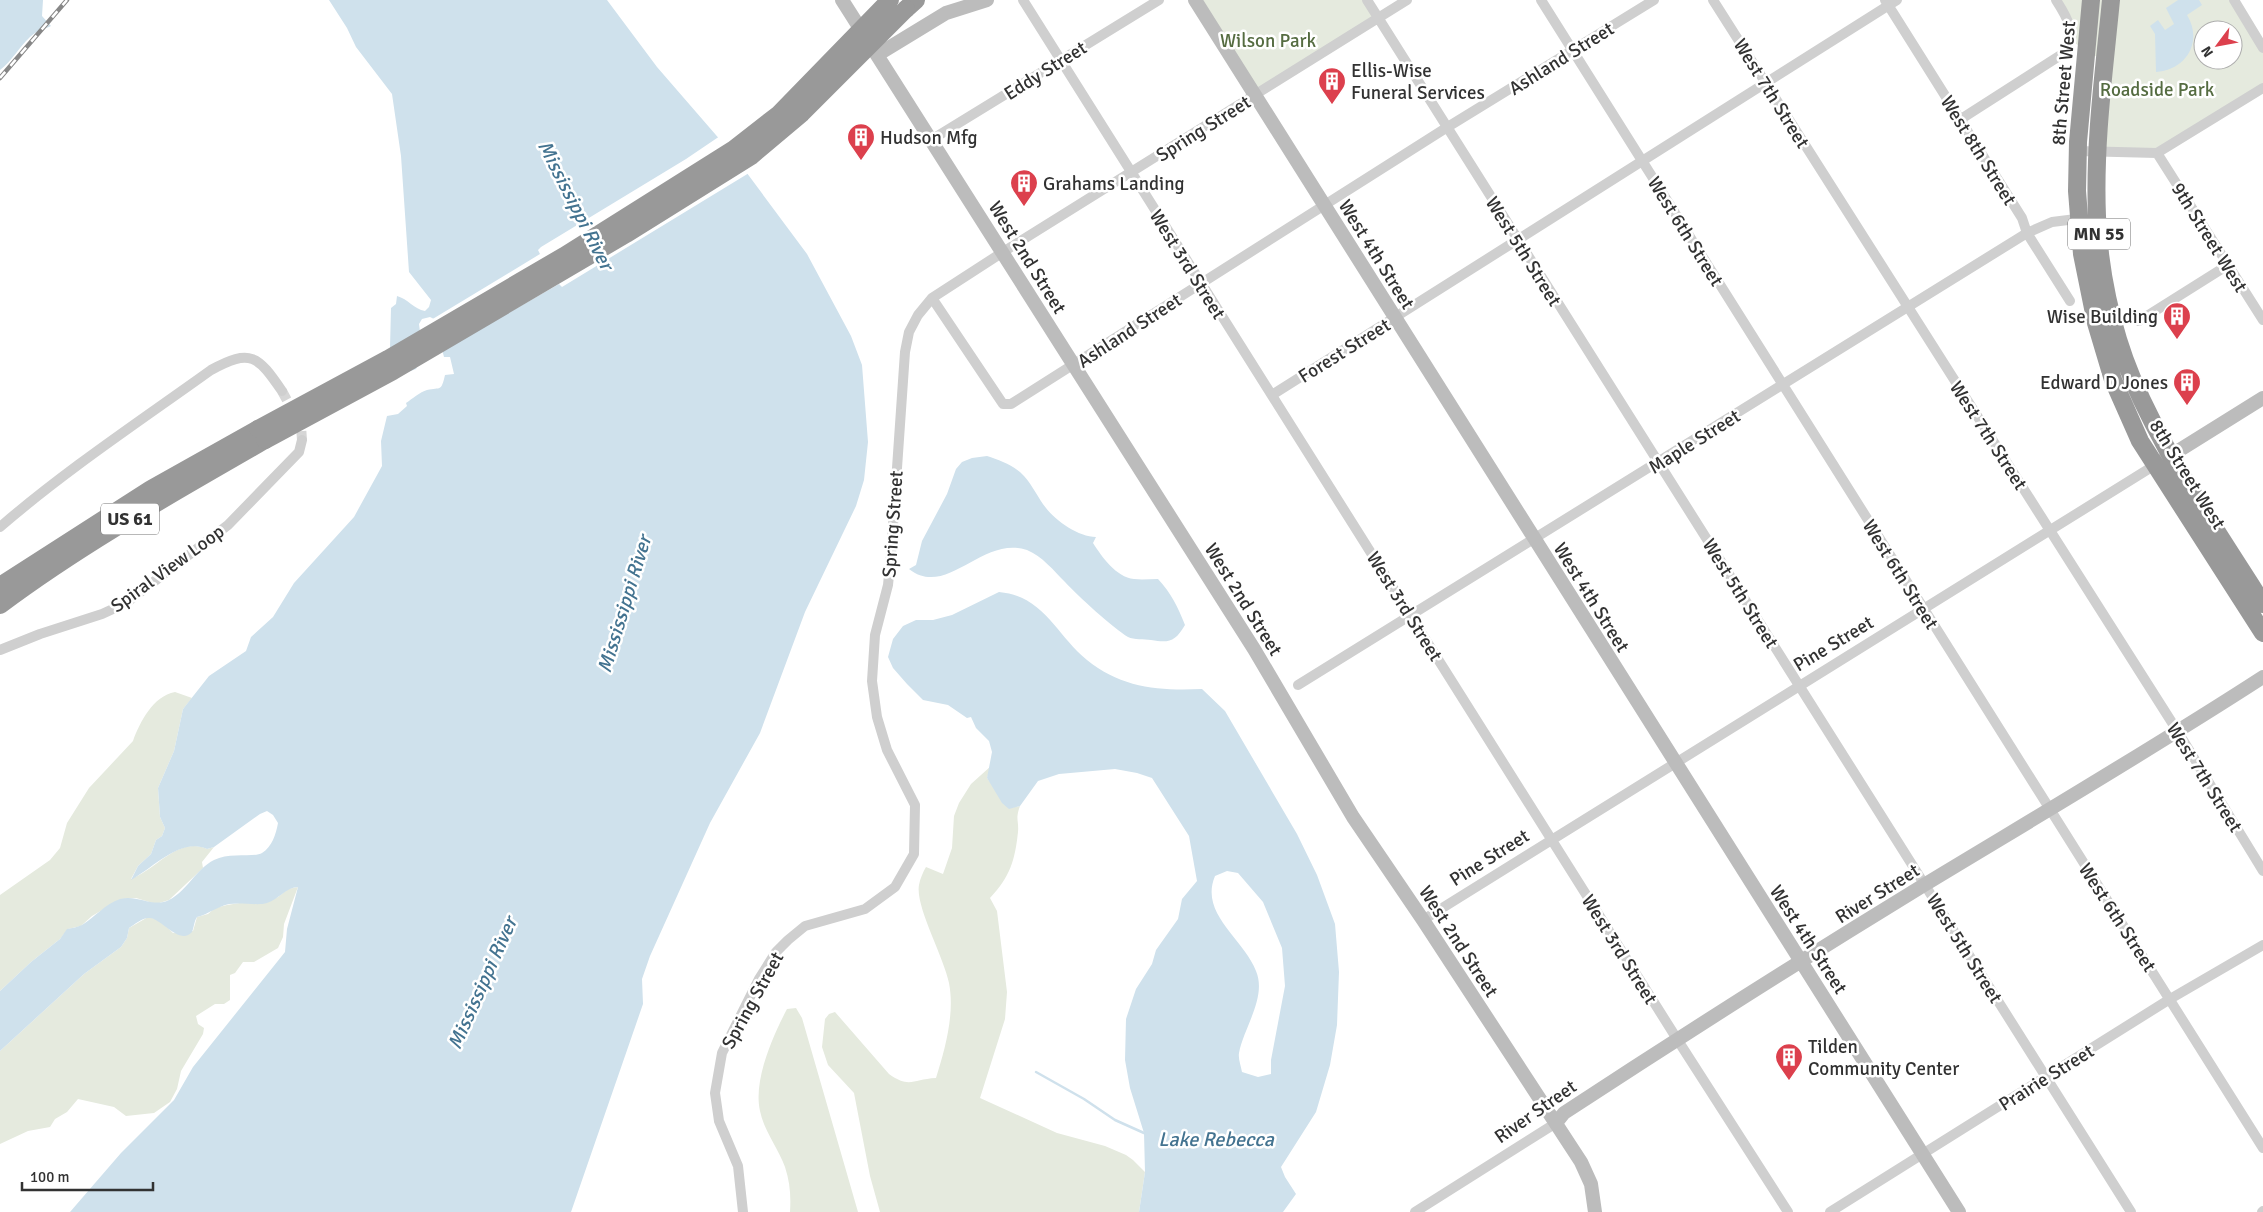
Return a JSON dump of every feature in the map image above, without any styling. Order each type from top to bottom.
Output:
[{"type":"highway","name":"US 61","points":[[0,606],[30,583],[262,435],[564,256],[734,149],[778,114],[890,0]]},
{"type":"highway","name":"8th Street West","points":[[2092,0],[2078,151],[2078,219],[2088,291],[2104,353],[2127,414],[2155,465],[2263,634]]},
{"type":"highway","name":"8th Street West","points":[[2111,0],[2097,152],[2097,217],[2103,269],[2112,318],[2131,376],[2171,455],[2263,604]]},
{"type":"highway","name":"US 61","points":[[0,586],[126,504],[195,462],[262,435],[393,372],[626,234],[751,156],[802,113],[911,4]]},
{"type":"street","name":"West 2nd Street","points":[[842,0],[1254,649],[1353,817],[1423,920],[1581,1162],[1591,1184],[1595,1212]]},
{"type":"street","points":[[877,55],[946,13],[987,0]]},
{"type":"street","name":"West 3rd Street","points":[[1023,0],[1551,840],[1788,1212]]},
{"type":"street","name":"Eddy Street","points":[[931,140],[1159,0]]},
{"type":"street","name":"West 4th Street","points":[[1195,0],[1534,540],[1960,1212]]},
{"type":"street","name":"West 5th Street","points":[[1367,0],[2130,1212]]},
{"type":"street","name":"Spring Street","points":[[744,1212],[738,1166],[719,1122],[715,1093],[722,1053],[759,979],[776,952],[805,926],[865,909],[894,887],[914,854],[915,805],[887,750],[877,717],[872,680],[875,635],[888,585],[891,555],[904,352],[909,332],[918,315],[932,298],[1002,252],[1407,0]]},
{"type":"street","name":"West 6th Street","points":[[1541,0],[2263,1148]]},
{"type":"street","name":"Ashland Street","points":[[932,298],[1003,404],[1010,404],[1446,128],[1654,0]]},
{"type":"street","name":"West 7th Street","points":[[1713,0],[2178,732],[2263,871]]},
{"type":"street","points":[[1961,120],[2064,53],[2070,40],[2068,20],[2056,0]]},
{"type":"street","points":[[2234,0],[2263,48]]},
{"type":"street","name":"Forest Street","points":[[1272,395],[1642,162],[1890,2]]},
{"type":"street","name":"West 8th Street","points":[[1890,2],[2022,218],[2027,234],[2070,301]]},
{"type":"street","points":[[2078,151],[2157,153],[2263,88]]},
{"type":"street","name":"9th Street West","points":[[2157,153],[2263,320]]},
{"type":"street","name":"Maple Street","points":[[1298,685],[2027,234],[2052,222],[2097,217]]},
{"type":"street","points":[[2140,322],[2228,265]]},
{"type":"street","points":[[0,527],[32,500],[101,449],[211,370],[231,359],[244,356],[256,360],[269,372],[282,391]]},
{"type":"street","name":"Pine Street","points":[[1423,920],[2263,398]]},
{"type":"street","name":"Spiral View Loop","points":[[0,650],[33,636],[102,614],[126,603],[228,525],[299,452],[302,440]]},
{"type":"street","name":"River Street","points":[[1415,1212],[1556,1123],[1564,1113],[1677,1039],[1925,885],[2178,732],[2263,677]]},
{"type":"street","name":"Prairie Street","points":[[1830,1212],[2170,999],[2263,945]]},
{"type":"green space","name":"Wilson Park","points":[[1195,0],[1367,0],[1378,18],[1256,95]]},
{"type":"green space","name":"Roadside Park","points":[[2056,0],[2234,0],[2263,48],[2263,88],[2157,153],[2097,151],[2105,62],[2070,40]]},
{"type":"green space","points":[[175,692],[192,698],[183,709],[174,751],[158,788],[160,817],[165,828],[162,836],[156,840],[151,854],[138,866],[131,879],[177,850],[196,846],[207,849],[214,847],[202,862],[203,868],[169,900],[156,904],[136,898],[121,899],[92,916],[81,926],[68,929],[60,939],[31,962],[0,991],[0,895],[50,860],[60,848],[67,823],[89,788],[133,741],[139,726],[154,704],[167,694]]},
{"type":"green space","points":[[991,766],[987,778],[1009,808],[1020,806],[1017,817],[1017,842],[1013,860],[1007,875],[990,898],[997,911],[1007,992],[1005,1019],[980,1098],[1057,1133],[1105,1146],[1133,1160],[1145,1172],[1139,1212],[880,1212],[870,1176],[854,1093],[828,1065],[822,1047],[825,1019],[829,1014],[835,1012],[889,1074],[896,1079],[912,1082],[936,1078],[948,1031],[951,995],[946,972],[921,906],[919,885],[926,867],[943,874],[952,848],[954,816],[959,803],[971,784]]},
{"type":"green space","points":[[298,887],[284,924],[283,937],[278,948],[254,962],[243,962],[235,973],[230,975],[230,1000],[224,1004],[215,1004],[196,1016],[198,1024],[204,1028],[203,1034],[181,1071],[177,1089],[170,1102],[154,1113],[126,1116],[114,1107],[78,1099],[67,1112],[55,1119],[50,1127],[28,1131],[0,1144],[0,1051],[84,974],[121,947],[127,938],[129,928],[148,917],[160,920],[173,933],[193,931],[197,917],[208,914],[215,908],[246,902],[261,904],[278,897],[288,889]]},
{"type":"green space","points":[[796,1008],[802,1018],[858,1212],[790,1212],[790,1189],[787,1173],[762,1118],[759,1086],[770,1045],[776,1032],[787,1009]]},
{"type":"water","points":[[0,0],[43,0],[42,16],[51,26],[32,35],[0,70]]},
{"type":"water","name":"Mississippi River","points":[[329,0],[607,0],[657,67],[735,157],[807,254],[851,336],[862,365],[868,442],[864,480],[856,506],[805,612],[760,733],[710,823],[650,956],[642,979],[643,1004],[571,1212],[70,1212],[121,1153],[174,1100],[193,1067],[285,952],[287,929],[298,887],[289,889],[267,903],[239,903],[220,907],[197,917],[192,932],[187,935],[177,934],[155,919],[150,918],[139,921],[129,928],[127,938],[121,947],[84,974],[0,1051],[0,991],[31,962],[60,939],[67,929],[82,925],[115,901],[126,898],[157,903],[169,900],[214,860],[227,856],[262,853],[271,844],[278,823],[273,815],[267,811],[214,847],[207,849],[197,846],[177,850],[131,880],[138,866],[151,854],[156,840],[162,836],[165,828],[160,817],[158,788],[174,751],[183,709],[209,676],[246,651],[251,637],[273,617],[294,583],[354,517],[382,466],[381,441],[387,416],[398,414],[407,406],[406,403],[419,394],[427,390],[440,388],[445,375],[454,374],[450,357],[444,357],[434,319],[430,317],[422,319],[419,324],[423,354],[416,369],[405,373],[390,348],[391,308],[396,304],[397,296],[425,311],[429,307],[431,300],[409,272],[401,156],[392,94],[356,47],[347,28]]},
{"type":"water","points":[[2178,0],[2199,0],[2202,5],[2187,15],[2192,25],[2193,35],[2192,44],[2184,60],[2167,70],[2156,72],[2155,34],[2150,26],[2158,20],[2165,30],[2174,24],[2166,8]]},
{"type":"water","points":[[987,456],[997,459],[1020,472],[1046,508],[1062,523],[1082,534],[1096,537],[1093,543],[1115,570],[1134,579],[1158,579],[1174,600],[1185,625],[1178,635],[1167,641],[1128,637],[1078,595],[1043,560],[1027,550],[1011,548],[995,551],[937,577],[923,576],[909,569],[916,565],[922,541],[947,494],[956,469],[962,462],[972,458]]},
{"type":"water","name":"Lake Rebecca","points":[[999,592],[1014,595],[1038,609],[1087,660],[1113,677],[1142,686],[1156,688],[1202,689],[1225,711],[1297,834],[1317,875],[1335,924],[1339,972],[1337,1025],[1330,1065],[1316,1112],[1281,1167],[1296,1194],[1283,1212],[1139,1212],[1145,1172],[1144,1133],[1130,1088],[1125,1060],[1126,1019],[1136,989],[1152,964],[1156,950],[1178,919],[1182,899],[1197,881],[1189,836],[1152,778],[1115,769],[1059,774],[1038,781],[1020,806],[1009,809],[1002,803],[987,778],[992,752],[989,741],[976,728],[971,717],[967,718],[948,705],[923,700],[893,668],[888,657],[893,639],[903,626],[916,620],[933,620],[952,615]],"holes":[[[1227,871],[1238,873],[1263,902],[1282,948],[1285,986],[1271,1060],[1271,1074],[1258,1077],[1242,1072],[1239,1055],[1257,1002],[1259,981],[1250,959],[1225,926],[1213,902],[1212,890],[1215,876]]]},
{"type":"pier","points":[[720,136],[749,173],[562,287],[559,284],[440,352],[431,320],[540,254],[538,250],[541,247],[686,159]]},
{"type":"waterway","points":[[1036,1072],[1084,1099],[1115,1120],[1144,1133]]},
{"type":"tunnel","points":[[282,391],[301,426],[302,440]]},
{"type":"railway","points":[[0,78],[67,0]]},
{"type":"place","name":"Ellis-Wise Funeral Services","points":[[1332,105]]},
{"type":"place","name":"Hudson Mfg","points":[[861,161]]},
{"type":"place","name":"Grahams Landing","points":[[1024,207]]},
{"type":"place","name":"Wise Building","points":[[2177,340]]},
{"type":"place","name":"Edward D Jones","points":[[2187,406]]},
{"type":"place","name":"Tilden Community Center","points":[[1789,1081]]}]
